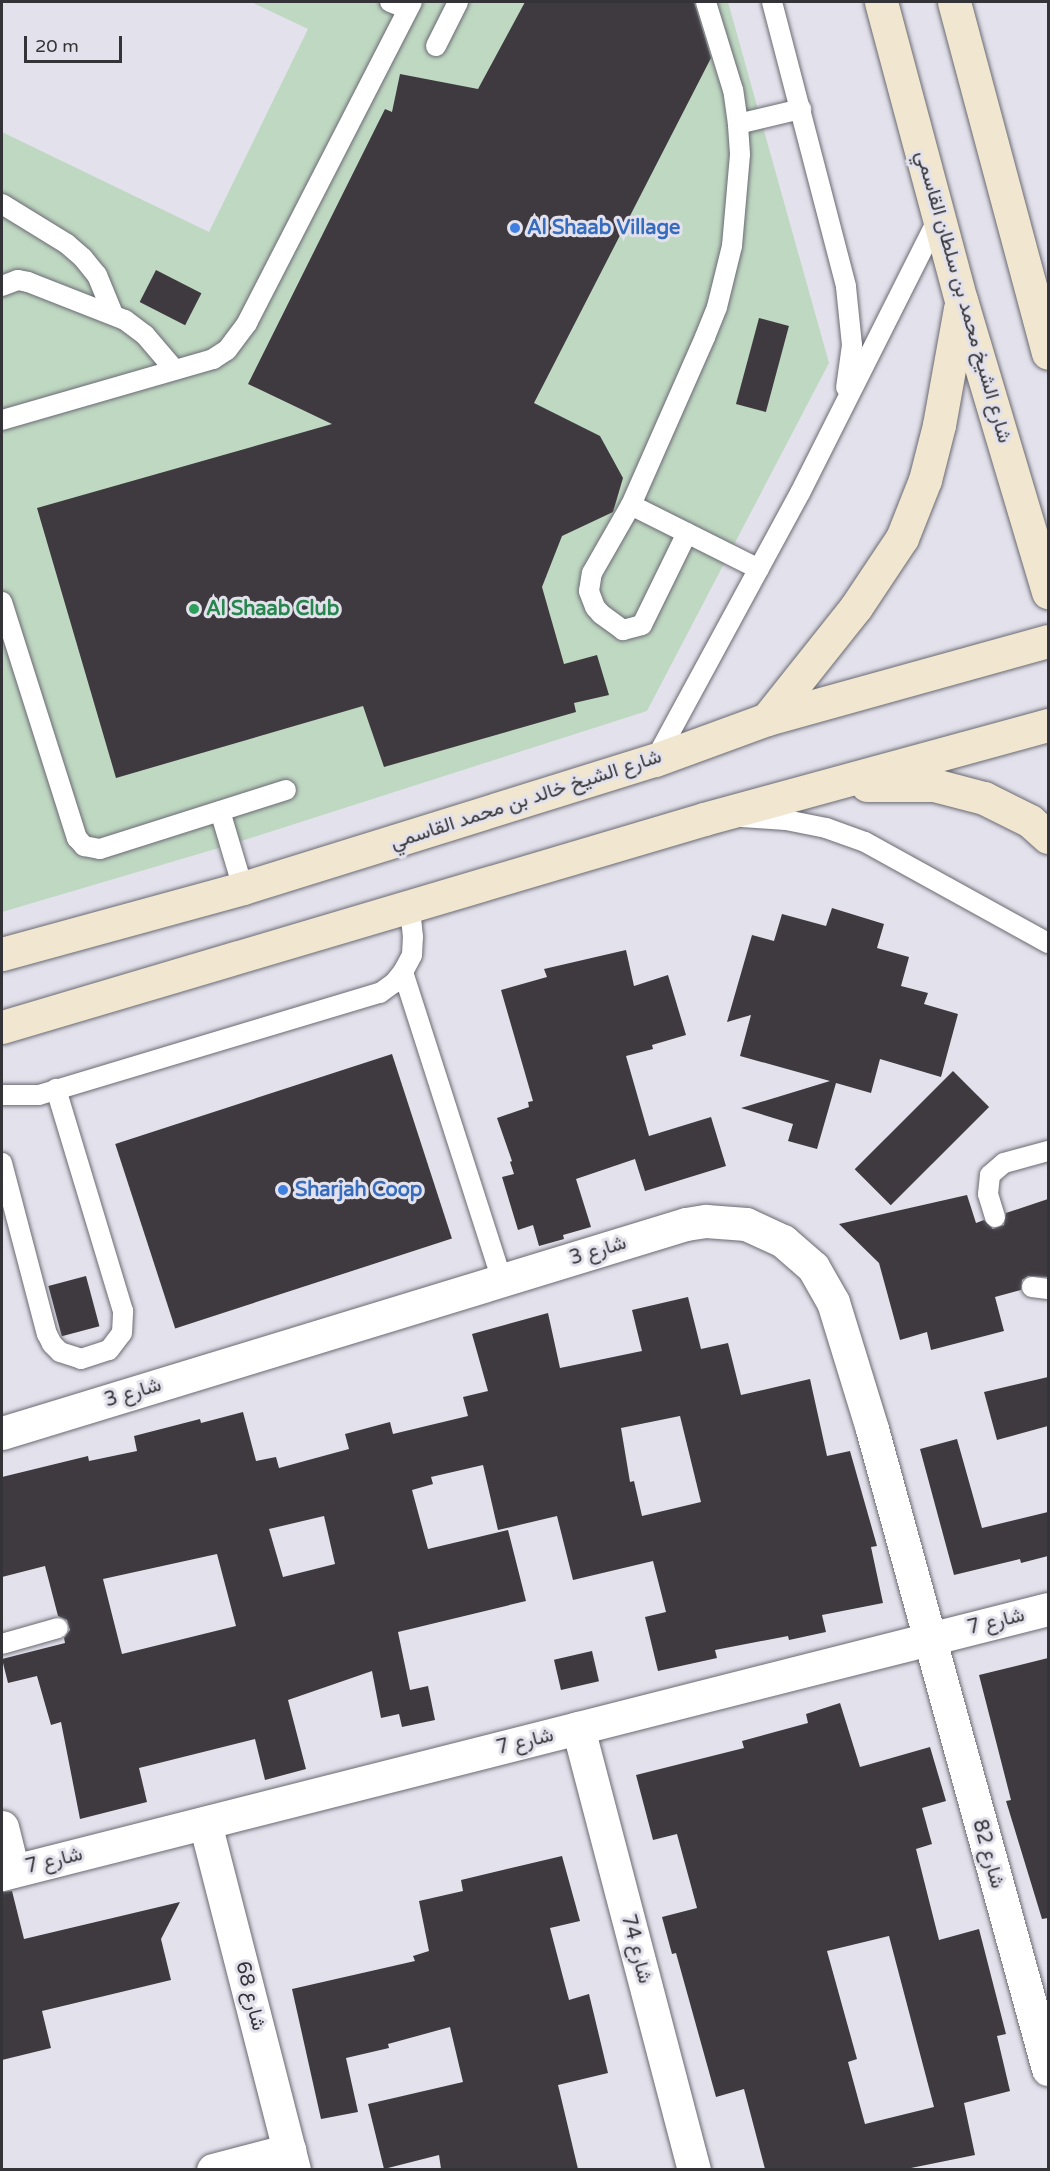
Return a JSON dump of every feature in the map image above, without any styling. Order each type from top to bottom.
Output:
[{"type":"main road","name":"شارع الشيخ محمد بن سلطان القاسمي","points":[[881,2],[962,300],[1048,592]]},
{"type":"main road","points":[[954,2],[1048,352]]},
{"type":"main road","points":[[767,719],[856,607],[902,538],[925,480],[939,425],[962,300]]},
{"type":"main road","name":"شارع الشيخ خالد بن محمد القاسمي","points":[[2,954],[243,888],[655,760],[767,719],[1048,641]]},
{"type":"main road","points":[[2,1027],[410,908],[704,819],[1048,725]]},
{"type":"main road","points":[[824,785],[934,785],[984,798],[1030,820],[1048,837]]},
{"type":"street","name":"شارع 3","points":[[2,1433],[686,1224],[705,1221],[746,1224],[765,1231],[799,1253],[813,1267],[833,1302],[872,1430],[928,1639]]},
{"type":"street","name":"شارع 7","points":[[7,1872],[1048,1609]]},
{"type":"street","name":"شارع 82","points":[[928,1639],[1048,2069]]},
{"type":"street","name":"شارع 74","points":[[578,1728],[694,2169]]},
{"type":"street","name":"شارع 68","points":[[206,1823],[291,2160]]},
{"type":"street","points":[[2,1827],[7,1872]]},
{"type":"street","points":[[213,2169],[291,2160]]},
{"type":"lane","points":[[436,46],[458,2]]},
{"type":"lane","points":[[687,533],[646,619],[637,628],[623,630],[595,607],[589,591],[590,581],[631,505],[705,337],[726,277],[738,184],[738,124],[733,90],[706,2]]},
{"type":"lane","points":[[772,2],[846,286],[852,345],[844,401]]},
{"type":"lane","points":[[2,420],[213,359],[238,338],[403,4]]},
{"type":"lane","points":[[738,124],[801,109]]},
{"type":"lane","points":[[2,204],[67,244],[83,258],[97,275],[113,314]]},
{"type":"lane","points":[[655,760],[800,493],[844,401],[939,217]]},
{"type":"lane","points":[[2,286],[18,280],[28,282],[113,314],[145,335],[174,369]]},
{"type":"lane","points":[[631,505],[759,569]]},
{"type":"lane","points":[[2,602],[77,838],[84,846],[100,849],[286,790]]},
{"type":"lane","points":[[220,811],[243,888]]},
{"type":"lane","points":[[704,819],[745,817],[786,820],[826,828],[865,842],[1048,943]]},
{"type":"lane","points":[[2,1095],[39,1095],[380,993],[394,983],[403,972],[413,946],[410,908]]},
{"type":"lane","points":[[403,972],[502,1280]]},
{"type":"lane","points":[[2,1163],[52,1344],[60,1353],[81,1359],[109,1350],[122,1333],[123,1311],[56,1089]]},
{"type":"lane","points":[[995,1217],[987,1185],[996,1168],[1048,1151]]},
{"type":"lane","points":[[2,1644],[58,1628]]},
{"type":"green space","points":[[251,2],[728,2],[829,363],[647,711],[229,845],[2,912],[2,132],[209,232],[308,29]]},
{"type":"building","name":"Al Shaab Village","points":[[525,2],[694,2],[711,58],[534,403],[600,436],[623,478],[613,512],[562,536],[542,587],[564,664],[597,655],[609,695],[574,703],[576,712],[384,767],[363,706],[116,778],[37,508],[332,424],[248,384],[385,109],[392,112],[400,74],[478,89]]},
{"type":"building","points":[[156,270],[201,293],[185,325],[140,302]]},
{"type":"building","points":[[759,318],[789,326],[766,412],[736,404]]},
{"type":"building","points":[[832,908],[884,924],[877,948],[909,957],[901,986],[928,993],[924,1004],[958,1014],[941,1077],[880,1059],[871,1093],[836,1083],[817,1149],[788,1141],[793,1124],[741,1108],[830,1081],[740,1056],[751,1015],[727,1022],[752,935],[774,941],[782,914],[826,926]]},
{"type":"building","points":[[626,950],[634,986],[668,975],[686,1035],[652,1045],[653,1049],[626,1056],[649,1136],[711,1117],[726,1166],[645,1191],[635,1159],[576,1179],[591,1227],[563,1235],[564,1239],[539,1246],[533,1225],[518,1230],[502,1177],[514,1174],[510,1162],[512,1161],[497,1118],[529,1107],[528,1102],[533,1101],[501,990],[547,977],[544,969]]},
{"type":"building","name":"Sharjah Coop","points":[[392,1054],[452,1239],[175,1328],[115,1144]]},
{"type":"building","points":[[953,1071],[989,1107],[891,1205],[855,1169]]},
{"type":"building","points":[[967,1195],[976,1223],[984,1220],[993,1229],[1004,1225],[1006,1213],[1048,1199],[1048,1277],[1028,1276],[1022,1280],[1021,1290],[995,1297],[1004,1331],[931,1350],[927,1332],[900,1340],[879,1263],[839,1224]]},
{"type":"building","points":[[86,1276],[99,1326],[62,1336],[48,1286]]},
{"type":"building","points":[[688,1297],[701,1349],[728,1343],[741,1395],[810,1379],[827,1456],[850,1451],[877,1546],[871,1547],[883,1603],[822,1615],[826,1632],[789,1640],[788,1636],[715,1650],[717,1658],[658,1671],[645,1617],[666,1612],[653,1561],[573,1580],[557,1516],[498,1530],[483,1465],[431,1477],[433,1484],[412,1490],[428,1549],[508,1530],[526,1601],[398,1632],[410,1690],[428,1686],[435,1720],[402,1727],[399,1714],[381,1718],[372,1671],[288,1700],[306,1769],[265,1780],[255,1739],[139,1768],[147,1802],[80,1819],[61,1722],[51,1725],[37,1676],[8,1683],[2,1659],[65,1643],[64,1638],[70,1630],[67,1620],[58,1616],[45,1566],[2,1577],[2,1477],[88,1456],[89,1461],[137,1451],[134,1436],[200,1419],[201,1423],[243,1412],[256,1461],[276,1457],[279,1468],[349,1449],[345,1434],[390,1422],[393,1434],[468,1416],[463,1397],[488,1391],[472,1334],[548,1313],[560,1368],[642,1351],[632,1310]],"holes":[[[680,1416],[701,1502],[642,1516],[634,1481],[630,1482],[621,1428]],[[324,1516],[335,1564],[283,1577],[269,1529]],[[217,1554],[236,1626],[122,1654],[103,1579]]]},
{"type":"building","points":[[1048,1377],[1048,1426],[997,1440],[984,1392]]},
{"type":"building","points":[[957,1439],[982,1528],[1048,1512],[1048,1556],[1021,1563],[1020,1559],[954,1575],[920,1449]]},
{"type":"building","points":[[592,1651],[599,1681],[561,1690],[554,1660]]},
{"type":"building","points":[[1048,1658],[1048,1918],[1042,1919],[1006,1801],[1011,1800],[979,1675]]},
{"type":"building","points":[[840,1703],[860,1767],[930,1747],[946,1801],[922,1808],[932,1844],[916,1849],[939,1940],[979,1929],[1006,2034],[997,2036],[1010,2091],[964,2103],[975,2155],[906,2169],[765,2169],[744,2089],[716,2097],[676,1953],[672,1954],[662,1917],[697,1908],[677,1834],[653,1840],[636,1775],[744,1748],[742,1741],[808,1723],[806,1714]],"holes":[[[889,1936],[934,2107],[865,2124],[848,2062],[857,2059],[827,1951]]]},
{"type":"building","points":[[562,1856],[580,1921],[550,1928],[569,2000],[589,1994],[608,2073],[558,2085],[578,2169],[441,2169],[439,2155],[384,2169],[368,2104],[463,2082],[450,2027],[388,2044],[389,2048],[346,2058],[358,2112],[321,2119],[292,1989],[415,1961],[413,1956],[429,1951],[419,1901],[463,1891],[461,1880]]},
{"type":"building","points":[[12,1891],[24,1939],[180,1902],[161,1939],[171,1980],[42,2011],[51,2048],[2,2060],[2,1892]]},
{"type":"place","name":"Al Shaab Village","points":[[515,228]]},
{"type":"place","name":"Al Shaab Club","points":[[194,609]]},
{"type":"place","name":"Sharjah Coop","points":[[283,1190]]}]
